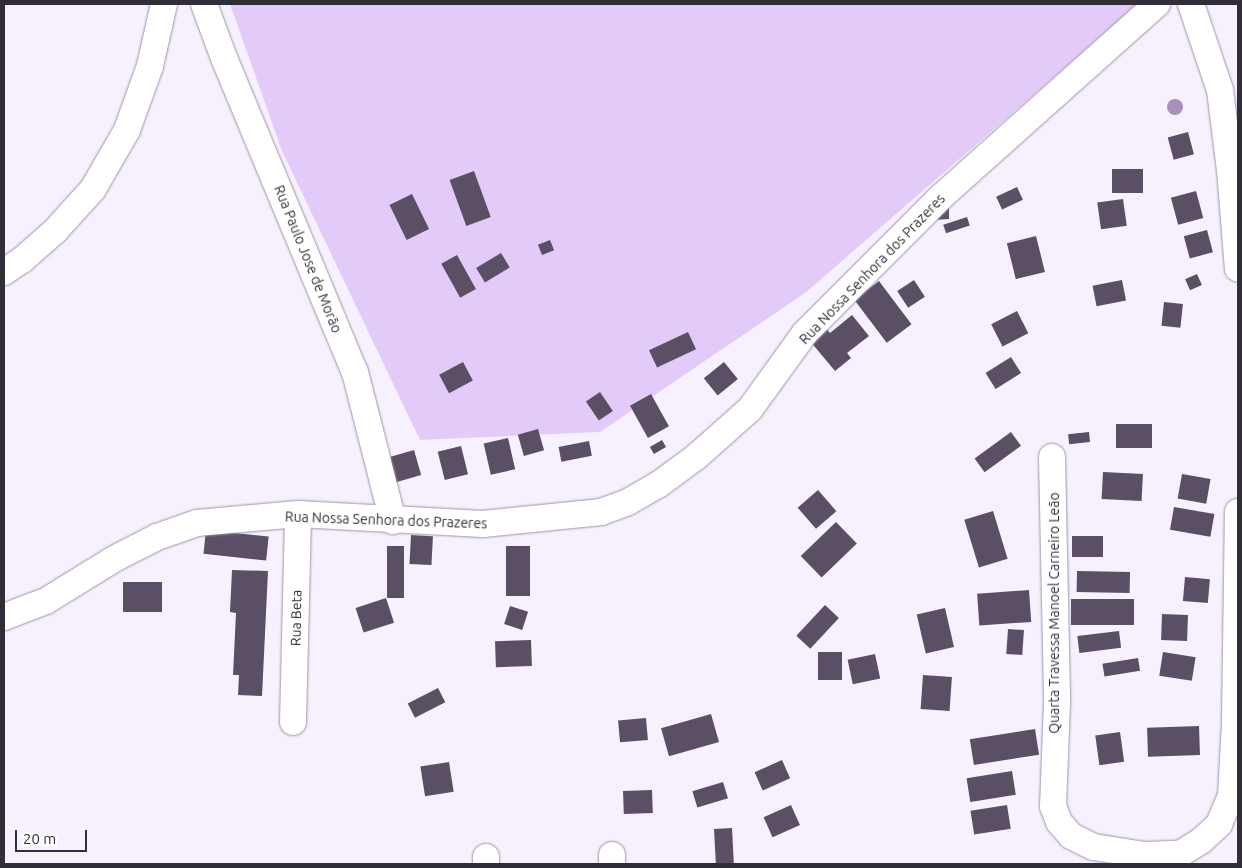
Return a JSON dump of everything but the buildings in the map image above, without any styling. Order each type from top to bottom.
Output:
[{"type":"street","points":[[4,272],[22,260],[55,231],[93,189],[127,130],[150,66],[164,4]]},
{"type":"street","name":"Rua Paulo Jose de Morão","points":[[204,4],[224,58],[355,372],[393,521]]},
{"type":"street","name":"Rua Nossa Senhora dos Prazeres","points":[[4,617],[46,600],[114,559],[157,537],[197,523],[298,514],[393,521],[483,524],[601,512],[628,502],[658,486],[696,457],[750,408],[805,333],[941,197],[1157,4]]},
{"type":"street","points":[[1191,4],[1220,90],[1230,170],[1238,269]]},
{"type":"street","name":"Quarta Travessa Manoel Carneiro Leão","points":[[1052,457],[1057,702],[1053,806],[1059,822],[1071,836],[1094,847],[1144,860],[1180,854],[1201,841],[1219,824],[1231,796],[1235,721],[1238,512]]},
{"type":"street","name":"Rua Beta","points":[[293,722],[298,514]]},
{"type":"shaded area","points":[[230,4],[1138,4],[805,293],[600,432],[420,440],[282,151]]}]
